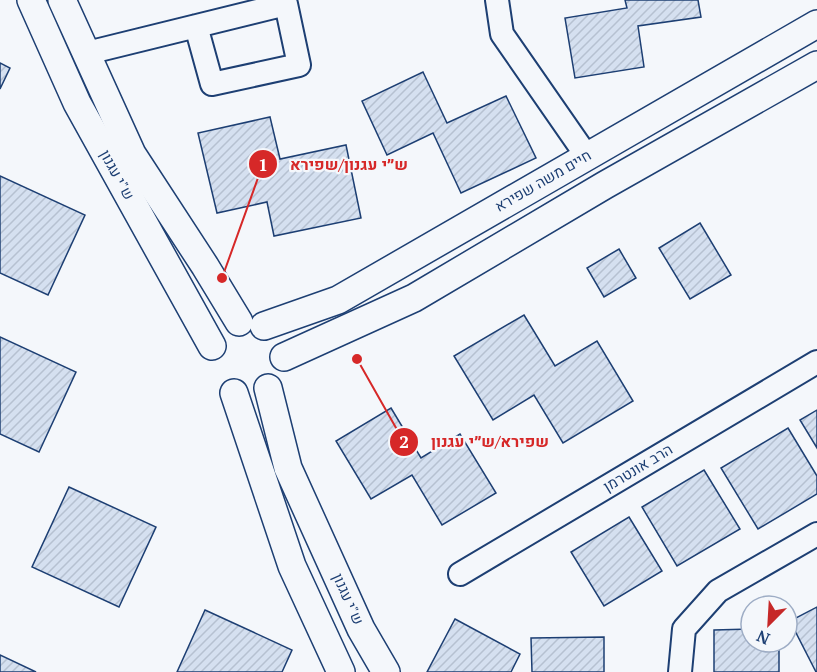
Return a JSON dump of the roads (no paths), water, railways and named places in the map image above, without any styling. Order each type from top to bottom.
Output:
[{"type":"street","name":"ש\"י עגנון","points":[[31,0],[77,103],[218,372],[292,566],[335,666]]},
{"type":"street","name":"ש\"י עגנון","points":[[63,0],[132,154],[205,266],[251,324]]},
{"type":"street","points":[[497,0],[502,34],[586,156]]},
{"type":"street","points":[[87,53],[196,26],[286,4],[299,65],[212,84],[196,26]]},
{"type":"street","name":"חיים משה שפירא","points":[[251,324],[338,300],[817,24]]},
{"type":"street","points":[[284,357],[414,298],[817,65]]},
{"type":"street","points":[[251,324],[274,333],[281,344],[284,357],[282,369],[276,381],[257,394],[246,395],[218,372],[218,335],[227,327],[251,324]]},
{"type":"street","name":"הרב אונטרמן","points":[[460,574],[817,362]]},
{"type":"street","name":"ש\"י עגנון","points":[[268,388],[288,468],[361,629],[386,672]]},
{"type":"street","points":[[680,672],[684,629],[718,591],[817,534]]},
{"type":"place","name":"ש״י עגנון/שפירא","points":[[222,278]]},
{"type":"place","name":"שפירא/ש״י עגנון","points":[[357,359]]}]
